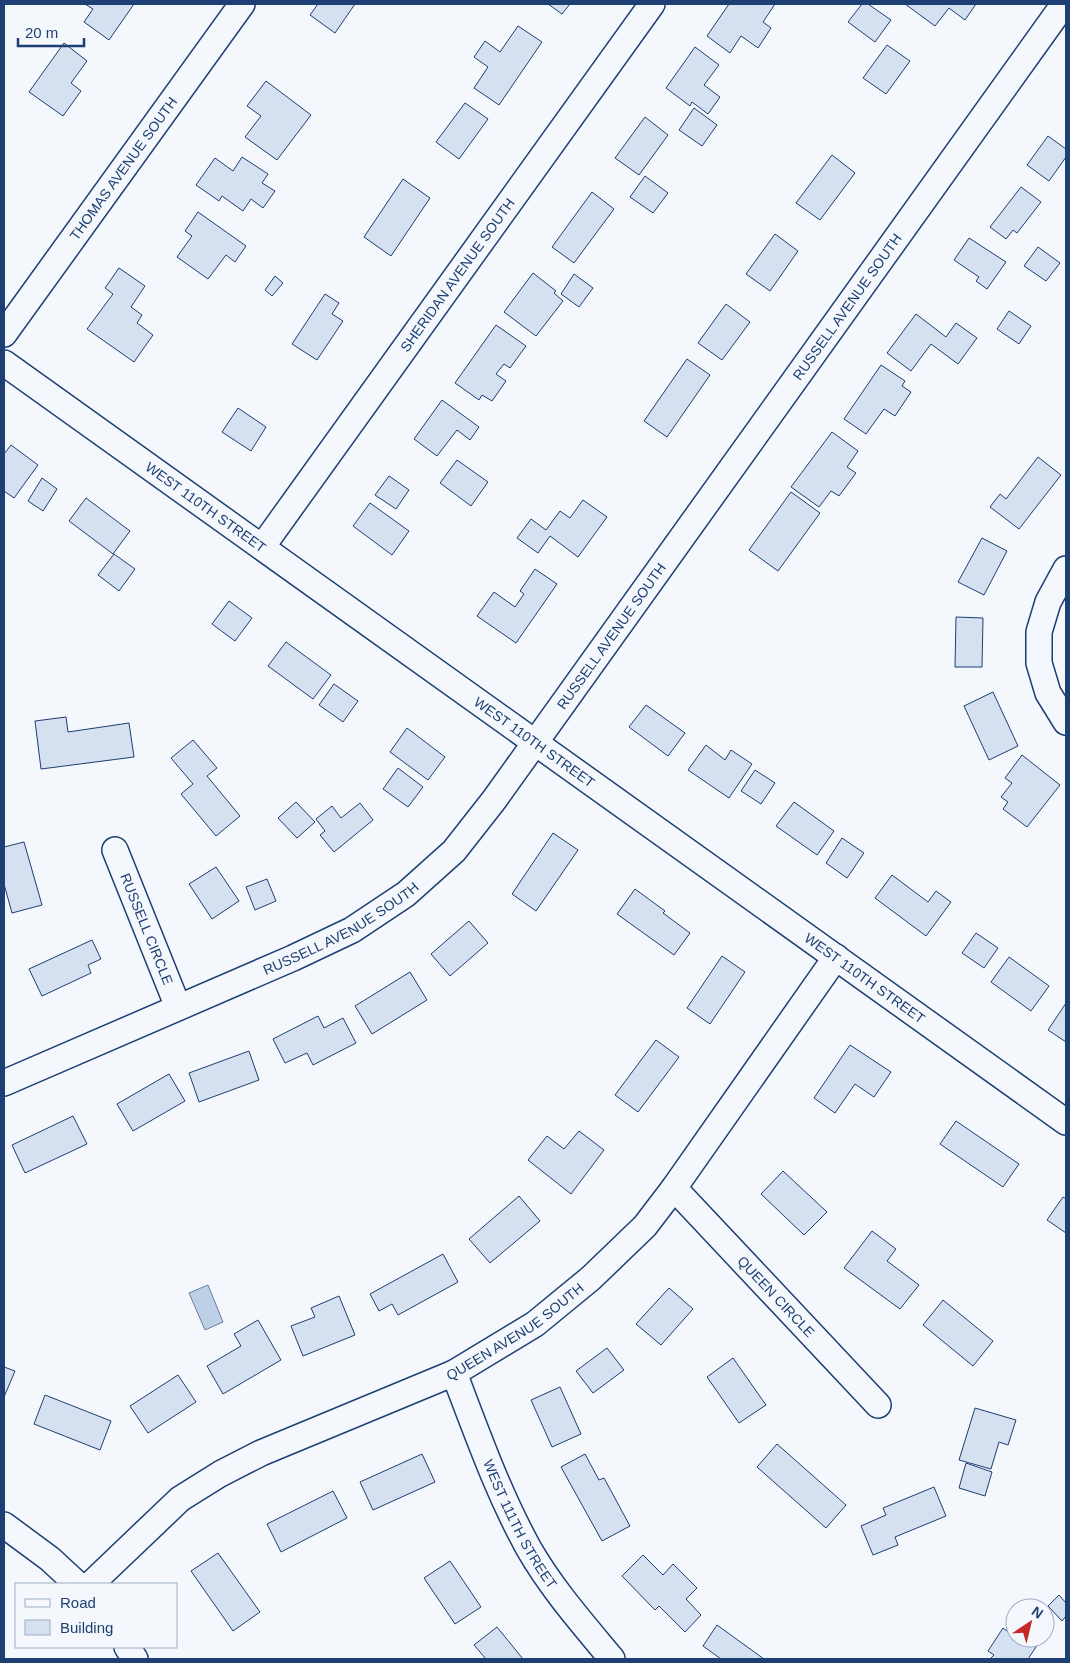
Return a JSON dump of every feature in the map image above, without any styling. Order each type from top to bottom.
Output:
[{"type":"street","name":"THOMAS AVENUE SOUTH","points":[[4,334],[242,4]]},
{"type":"street","name":"SHERIDAN AVENUE SOUTH","points":[[262,547],[652,4]]},
{"type":"street","name":"RUSSELL AVENUE SOUTH","points":[[4,1083],[293,958],[352,930],[406,894],[454,851],[494,800],[1064,4]]},
{"type":"street","name":"WEST 110TH STREET","points":[[4,363],[1066,1122]]},
{"type":"street","points":[[1066,570],[1062,574],[1048,602],[1039,632],[1039,662],[1048,693],[1066,722]]},
{"type":"street","name":"RUSSELL CIRCLE","points":[[115,850],[178,1007]]},
{"type":"street","name":"QUEEN AVENUE SOUTH","points":[[93,1583],[180,1499],[220,1474],[261,1453],[454,1374],[535,1324],[592,1278],[645,1226],[674,1188],[836,957]]},
{"type":"street","name":"QUEEN CIRCLE","points":[[674,1188],[878,1405]]},
{"type":"street","name":"WEST 111TH STREET","points":[[454,1374],[500,1489],[530,1550],[570,1609],[612,1659]]},
{"type":"street","points":[[4,1525],[50,1559],[76,1583]]},
{"type":"street","points":[[128,1648],[135,1659]]},
{"type":"water","points":[[208,1285],[223,1322],[205,1330],[189,1293]]},
{"type":"building","points":[[85,4],[134,4],[109,40],[84,22],[93,9]]},
{"type":"building","points":[[318,4],[355,4],[335,33],[310,15]]},
{"type":"building","points":[[548,4],[570,4],[562,14]]},
{"type":"building","points":[[729,4],[775,4],[763,22],[771,28],[758,48],[741,36],[730,53],[707,36]]},
{"type":"building","points":[[862,4],[868,4],[891,20],[875,42],[848,22]]},
{"type":"building","points":[[905,4],[976,4],[965,20],[949,8],[935,26]]},
{"type":"building","points":[[518,26],[542,42],[499,105],[474,88],[488,67],[474,57],[485,41],[500,52]]},
{"type":"building","points":[[64,43],[87,61],[71,83],[81,91],[63,116],[29,92]]},
{"type":"building","points":[[887,45],[910,61],[886,94],[863,78]]},
{"type":"building","points":[[695,47],[719,65],[704,85],[720,97],[708,114],[692,102],[690,106],[666,88]]},
{"type":"building","points":[[266,81],[311,115],[277,160],[245,137],[261,116],[247,106]]},
{"type":"building","points":[[465,103],[488,119],[459,159],[436,142]]},
{"type":"building","points":[[694,108],[717,125],[702,146],[679,130]]},
{"type":"building","points":[[645,117],[668,135],[639,175],[615,158]]},
{"type":"building","points":[[1048,136],[1066,149],[1066,157],[1049,181],[1027,165]]},
{"type":"building","points":[[832,155],[855,173],[820,220],[796,203]]},
{"type":"building","points":[[242,157],[268,174],[262,183],[275,191],[263,208],[251,199],[243,211],[222,196],[219,201],[196,185],[215,158],[233,171]]},
{"type":"building","points":[[645,176],[668,193],[653,213],[630,197]]},
{"type":"building","points":[[403,179],[430,198],[391,256],[364,237]]},
{"type":"building","points":[[1021,187],[1041,202],[1017,233],[1013,230],[1006,239],[990,227]]},
{"type":"building","points":[[592,192],[614,209],[574,263],[552,247]]},
{"type":"building","points":[[198,212],[246,246],[235,262],[226,255],[208,279],[177,257],[192,236],[185,231]]},
{"type":"building","points":[[775,234],[798,251],[770,291],[746,274]]},
{"type":"building","points":[[969,238],[1006,262],[987,289],[976,281],[979,277],[954,260]]},
{"type":"building","points":[[1038,247],[1060,263],[1046,281],[1024,266]]},
{"type":"building","points":[[119,268],[145,286],[131,307],[142,315],[137,323],[153,335],[134,362],[87,329],[113,294],[105,288]]},
{"type":"building","points":[[533,273],[556,291],[554,293],[563,301],[536,336],[504,312]]},
{"type":"building","points":[[574,274],[593,288],[579,307],[561,294]]},
{"type":"building","points":[[275,276],[283,283],[272,296],[265,290]]},
{"type":"building","points":[[325,294],[339,303],[332,314],[343,321],[317,360],[292,344]]},
{"type":"building","points":[[726,304],[750,322],[722,360],[698,343]]},
{"type":"building","points":[[1009,311],[1031,326],[1019,344],[997,329]]},
{"type":"building","points":[[916,314],[946,337],[956,323],[977,338],[958,364],[931,344],[911,371],[887,353]]},
{"type":"building","points":[[496,325],[526,346],[510,368],[504,364],[496,374],[506,381],[492,401],[482,395],[479,400],[455,383]]},
{"type":"building","points":[[687,359],[710,375],[667,437],[644,421]]},
{"type":"building","points":[[881,365],[905,381],[902,386],[911,392],[895,416],[884,409],[866,434],[844,419]]},
{"type":"building","points":[[442,400],[479,427],[470,440],[457,430],[437,456],[414,439]]},
{"type":"building","points":[[238,408],[266,427],[251,451],[222,432]]},
{"type":"building","points":[[832,432],[858,451],[847,467],[856,473],[839,496],[831,491],[819,507],[791,487]]},
{"type":"building","points":[[11,445],[38,465],[14,498],[4,491],[4,454]]},
{"type":"building","points":[[1038,457],[1061,475],[1019,529],[990,507],[1000,494],[1006,499]]},
{"type":"building","points":[[457,460],[488,482],[471,506],[440,483]]},
{"type":"building","points":[[389,476],[409,490],[396,509],[375,495]]},
{"type":"building","points":[[42,478],[57,489],[43,511],[28,501]]},
{"type":"building","points":[[791,492],[820,513],[778,571],[749,550]]},
{"type":"building","points":[[86,498],[130,531],[113,554],[69,521]]},
{"type":"building","points":[[583,500],[607,517],[578,557],[550,536],[538,553],[517,538],[531,519],[546,530],[560,511],[570,518]]},
{"type":"building","points":[[370,503],[409,531],[392,555],[353,526]]},
{"type":"building","points":[[982,538],[1007,551],[984,595],[958,582]]},
{"type":"building","points":[[114,554],[135,569],[119,591],[98,575]]},
{"type":"building","points":[[535,569],[557,584],[516,643],[477,616],[494,592],[515,607],[524,594],[520,591]]},
{"type":"building","points":[[229,601],[252,618],[235,641],[212,624]]},
{"type":"building","points":[[956,617],[983,618],[982,667],[955,667]]},
{"type":"building","points":[[286,642],[331,675],[313,699],[268,666]]},
{"type":"building","points":[[334,684],[358,701],[343,722],[319,705]]},
{"type":"building","points":[[993,692],[1018,746],[989,760],[964,706]]},
{"type":"building","points":[[646,705],[685,733],[668,756],[629,727]]},
{"type":"building","points":[[66,717],[68,732],[129,723],[134,757],[41,769],[35,721]]},
{"type":"building","points":[[407,728],[445,757],[428,780],[390,752]]},
{"type":"building","points":[[193,740],[217,768],[207,776],[240,816],[216,836],[181,794],[193,784],[171,758]]},
{"type":"building","points":[[706,745],[725,760],[731,750],[752,764],[729,798],[688,770]]},
{"type":"building","points":[[1022,755],[1060,785],[1027,827],[1003,809],[1008,802],[1001,797],[1012,783],[1005,778]]},
{"type":"building","points":[[398,768],[423,787],[408,807],[383,789]]},
{"type":"building","points":[[755,770],[775,783],[761,804],[741,791]]},
{"type":"building","points":[[296,802],[315,822],[297,838],[278,818]]},
{"type":"building","points":[[794,802],[834,831],[817,855],[776,826]]},
{"type":"building","points":[[360,803],[373,820],[334,852],[320,835],[325,831],[316,819],[332,806],[341,818]]},
{"type":"building","points":[[553,833],[578,850],[536,911],[512,894]]},
{"type":"building","points":[[842,838],[864,853],[847,878],[826,863]]},
{"type":"building","points":[[24,842],[42,905],[12,913],[4,884],[4,847]]},
{"type":"building","points":[[216,867],[239,901],[212,919],[189,884]]},
{"type":"building","points":[[892,875],[928,902],[936,891],[951,902],[926,936],[875,898]]},
{"type":"building","points":[[267,879],[276,901],[255,910],[246,887]]},
{"type":"building","points":[[635,889],[665,911],[663,913],[690,933],[674,955],[617,914]]},
{"type":"building","points":[[469,921],[488,943],[450,976],[431,954]]},
{"type":"building","points":[[976,933],[998,948],[984,968],[962,953]]},
{"type":"building","points":[[92,940],[101,959],[88,965],[91,973],[42,996],[29,969]]},
{"type":"building","points":[[722,956],[745,972],[710,1024],[687,1008]]},
{"type":"building","points":[[1009,957],[1049,986],[1031,1011],[991,982]]},
{"type":"building","points":[[410,972],[427,1000],[372,1034],[355,1006]]},
{"type":"building","points":[[1066,1003],[1066,1042],[1048,1030]]},
{"type":"building","points":[[318,1016],[324,1028],[343,1018],[356,1043],[313,1065],[307,1053],[285,1063],[273,1039]]},
{"type":"building","points":[[656,1040],[679,1057],[638,1112],[615,1095]]},
{"type":"building","points":[[850,1045],[891,1072],[874,1097],[855,1084],[835,1113],[814,1098]]},
{"type":"building","points":[[249,1051],[259,1080],[199,1102],[189,1073]]},
{"type":"building","points":[[169,1074],[185,1101],[133,1131],[117,1104]]},
{"type":"building","points":[[73,1116],[87,1144],[25,1173],[12,1145]]},
{"type":"building","points":[[956,1121],[1019,1164],[1003,1187],[940,1144]]},
{"type":"building","points":[[579,1131],[604,1150],[571,1194],[528,1160],[547,1136],[564,1149]]},
{"type":"building","points":[[783,1171],[827,1212],[804,1235],[761,1194]]},
{"type":"building","points":[[519,1196],[540,1221],[490,1263],[469,1239]]},
{"type":"building","points":[[1063,1197],[1066,1199],[1066,1233],[1047,1220]]},
{"type":"building","points":[[872,1231],[896,1249],[887,1261],[919,1285],[900,1309],[844,1268]]},
{"type":"building","points":[[443,1254],[458,1282],[398,1315],[392,1304],[379,1311],[370,1294]]},
{"type":"building","points":[[669,1288],[693,1309],[661,1345],[636,1324]]},
{"type":"building","points":[[339,1296],[355,1335],[303,1356],[291,1326],[315,1317],[311,1308]]},
{"type":"building","points":[[943,1300],[993,1341],[973,1366],[923,1325]]},
{"type":"building","points":[[258,1320],[281,1360],[223,1394],[207,1366],[241,1346],[234,1334]]},
{"type":"building","points":[[607,1348],[624,1370],[593,1393],[576,1371]]},
{"type":"building","points":[[733,1358],[766,1405],[739,1423],[707,1377]]},
{"type":"building","points":[[4,1367],[15,1371],[4,1397]]},
{"type":"building","points":[[178,1375],[196,1402],[148,1433],[130,1406]]},
{"type":"building","points":[[560,1387],[581,1434],[552,1447],[531,1400]]},
{"type":"building","points":[[45,1395],[111,1421],[100,1450],[34,1424]]},
{"type":"building","points":[[975,1408],[1016,1420],[1008,1445],[999,1442],[991,1469],[959,1460]]},
{"type":"building","points":[[777,1444],[846,1505],[826,1528],[757,1467]]},
{"type":"building","points":[[422,1454],[435,1482],[373,1510],[360,1482]]},
{"type":"building","points":[[585,1454],[599,1480],[604,1478],[630,1526],[602,1541],[561,1467]]},
{"type":"building","points":[[966,1463],[992,1472],[985,1496],[959,1488]]},
{"type":"building","points":[[934,1487],[946,1516],[895,1537],[898,1545],[873,1555],[861,1526],[886,1515],[883,1508]]},
{"type":"building","points":[[333,1491],[347,1518],[281,1552],[267,1524]]},
{"type":"building","points":[[218,1553],[260,1612],[233,1631],[191,1571]]},
{"type":"building","points":[[643,1555],[663,1575],[673,1564],[697,1588],[686,1599],[701,1615],[685,1632],[659,1606],[655,1610],[622,1576]]},
{"type":"building","points":[[450,1561],[481,1607],[455,1624],[424,1578]]},
{"type":"building","points":[[1059,1595],[1066,1603],[1066,1616],[1062,1621],[1055,1614],[1055,1599]]},
{"type":"building","points":[[717,1625],[764,1659],[721,1659],[703,1646]]},
{"type":"building","points":[[497,1627],[523,1659],[486,1659],[474,1645]]},
{"type":"building","points":[[1003,1628],[1005,1630],[1005,1648],[1035,1648],[1028,1659],[990,1659],[994,1655],[988,1651]]}]
